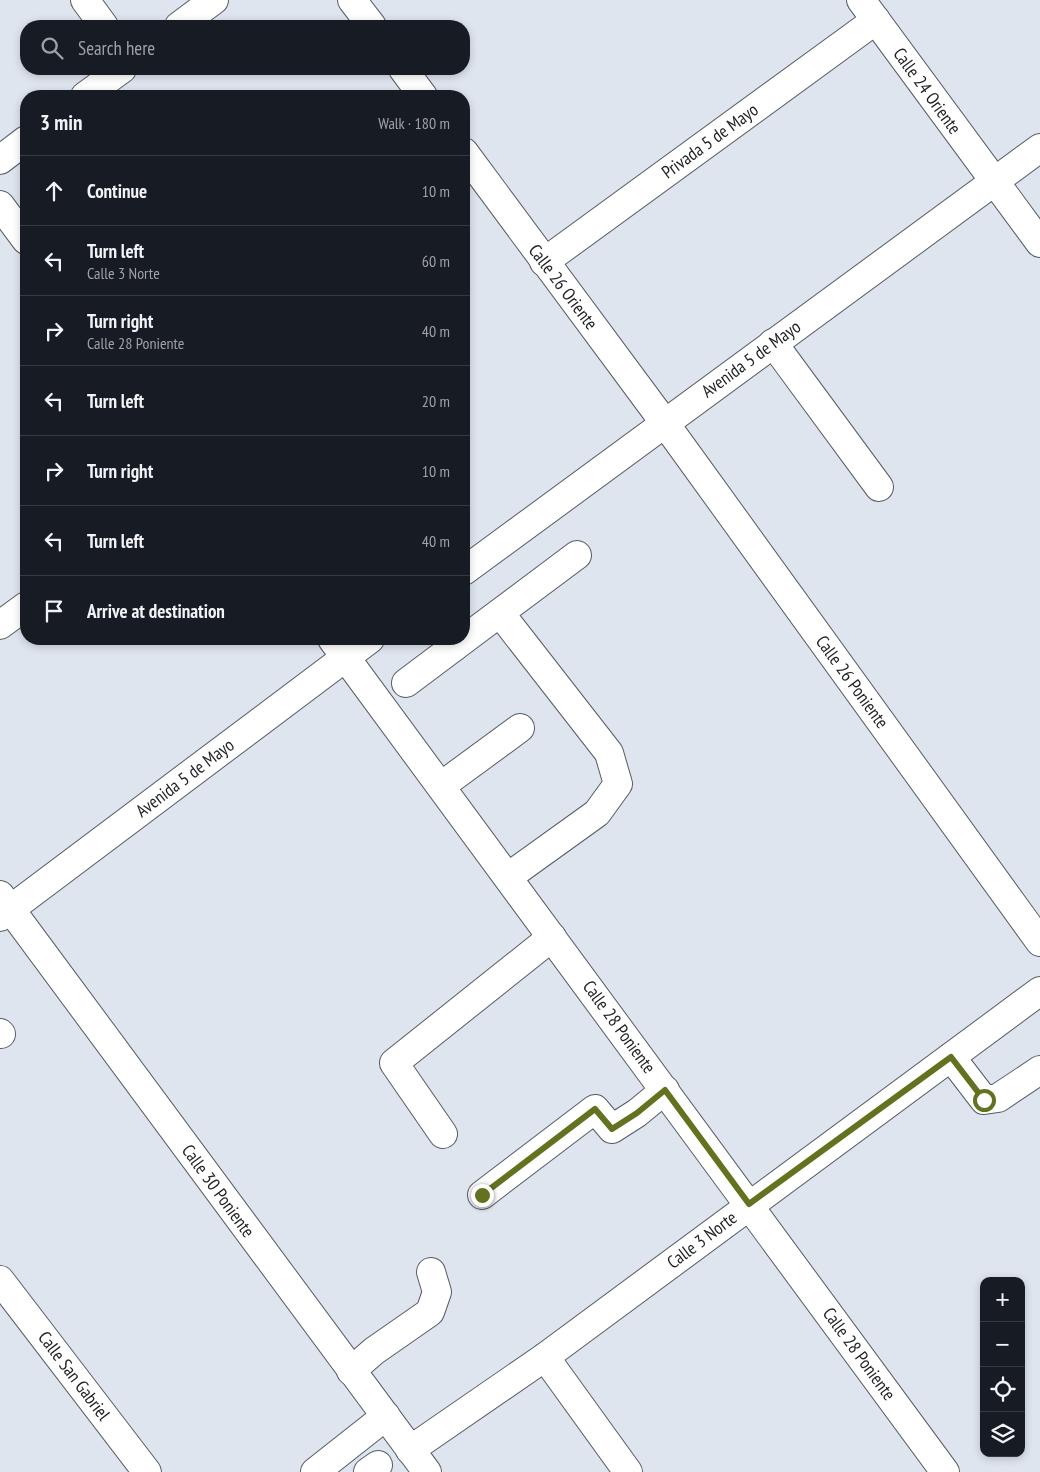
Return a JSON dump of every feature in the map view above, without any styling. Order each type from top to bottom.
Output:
[{"type":"street","points":[[85,0],[100,20]]},
{"type":"street","points":[[187,20],[214,0]]},
{"type":"street","points":[[352,0],[367,20]]},
{"type":"street","name":"Calle 24 Oriente","points":[[869,10],[1040,243]]},
{"type":"street","name":"Privada 5 de Mayo","points":[[544,262],[869,10]]},
{"type":"street","points":[[93,90],[114,75]]},
{"type":"street","points":[[407,75],[419,90]]},
{"type":"street","points":[[0,160],[20,145]]},
{"type":"street","name":"Avenida 5 de Mayo","points":[[470,567],[664,422],[1040,148]]},
{"type":"street","name":"Calle 26 Oriente","points":[[470,160],[664,422]]},
{"type":"street","points":[[0,205],[20,232]]},
{"type":"street","points":[[773,343],[879,487]]},
{"type":"street","name":"Calle 26 Poniente","points":[[664,422],[1040,942]]},
{"type":"street","points":[[470,631],[500,613],[577,555]]},
{"type":"street","points":[[0,625],[20,610]]},
{"type":"street","points":[[500,613],[609,753],[618,784],[597,813],[508,877]]},
{"type":"street","points":[[406,683],[448,645]]},
{"type":"street","name":"Avenida 5 de Mayo","points":[[4,907],[338,647]]},
{"type":"street","name":"Calle 28 Poniente","points":[[338,647],[945,1472]]},
{"type":"street","points":[[441,786],[520,728]]},
{"type":"street","name":"Calle 30 Poniente","points":[[4,907],[427,1472]]},
{"type":"street","points":[[443,1134],[394,1063],[552,937]]},
{"type":"street","name":"Calle 3 Norte","points":[[410,1450],[544,1357],[1040,991]]},
{"type":"street","points":[[951,1057],[984,1100],[998,1098],[1040,1070]]},
{"type":"street","points":[[482,1195],[595,1109],[612,1129],[637,1113],[665,1090]]},
{"type":"street","points":[[351,1371],[374,1351],[430,1312],[437,1292],[431,1272]]},
{"type":"street","name":"Calle San Gabriel","points":[[0,1280],[147,1472]]},
{"type":"street","points":[[544,1357],[628,1472]]},
{"type":"street","points":[[321,1470],[386,1416]]},
{"type":"route","points":[[482,1195],[595,1109],[612,1129],[637,1113],[665,1090],[749,1204],[951,1057],[984,1100]]}]
